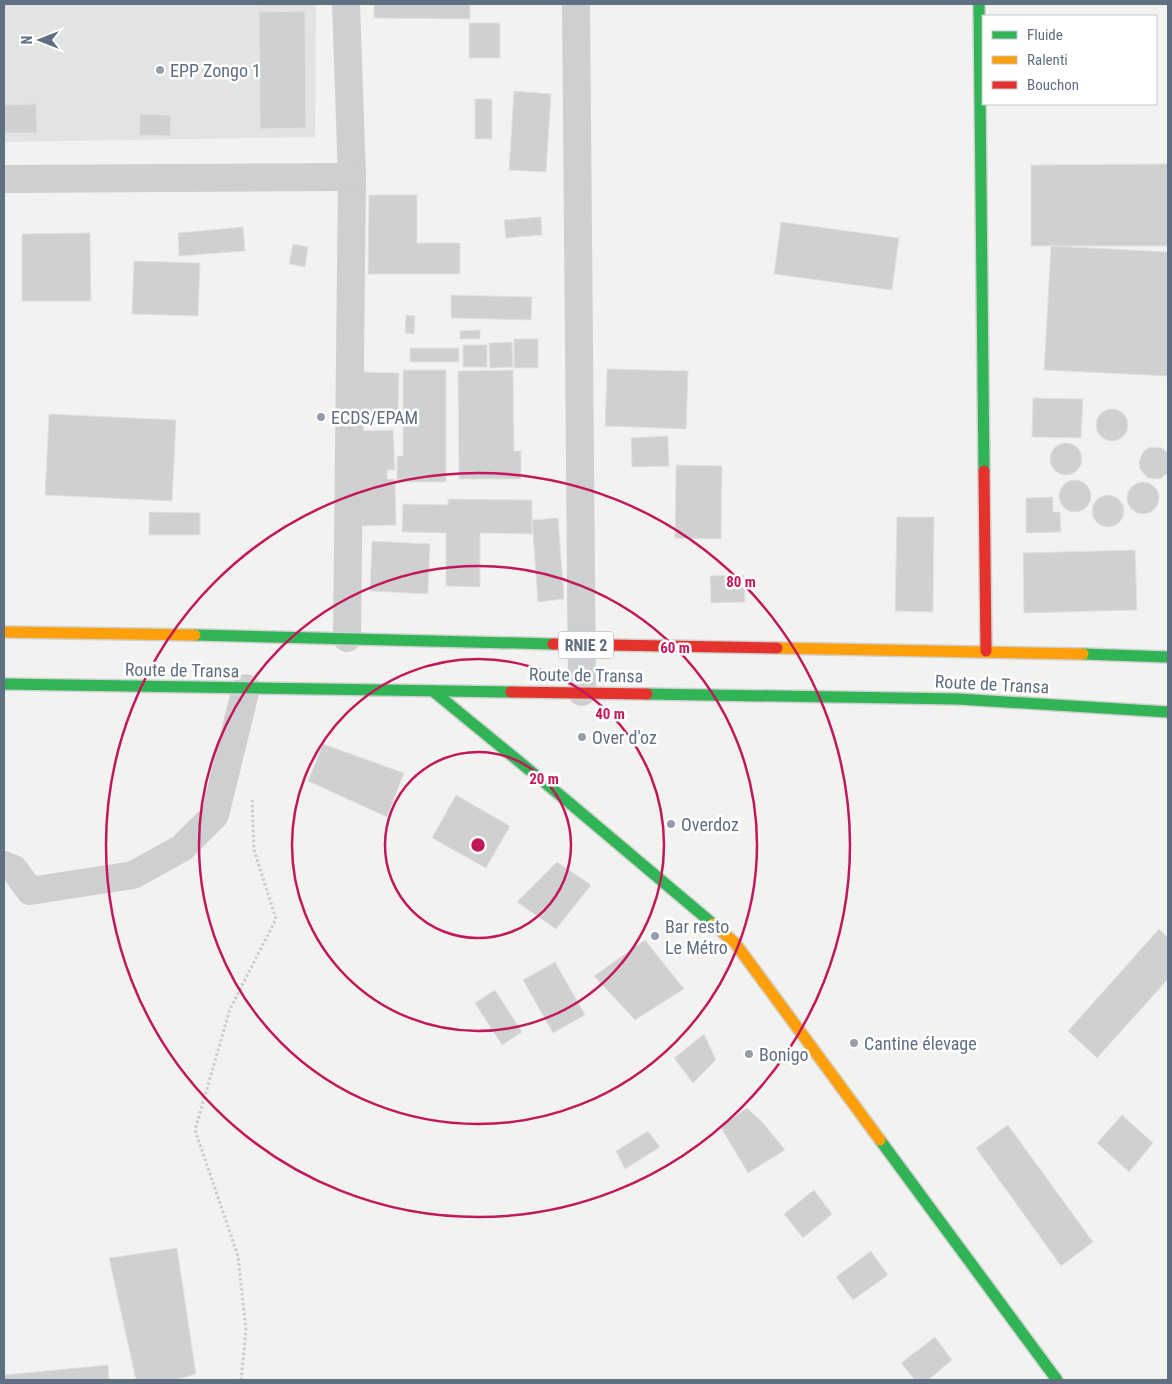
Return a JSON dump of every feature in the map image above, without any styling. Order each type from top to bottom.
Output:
[{"type":"main road","points":[[979,4],[986,651]]},
{"type":"main road","name":"Route de Transa","points":[[4,632],[347,638],[580,645],[986,651],[1168,657]]},
{"type":"main road","name":"Route de Transa","points":[[4,684],[958,699],[1168,712]]},
{"type":"main road","points":[[434,691],[735,943],[1056,1380]]},
{"type":"street","points":[[346,4],[352,177],[347,638]]},
{"type":"street","points":[[576,4],[580,645],[582,692]]},
{"type":"street","points":[[4,179],[352,177]]},
{"type":"street","points":[[4,866],[14,869],[30,891],[133,875],[182,848],[215,814],[246,688]]},
{"type":"path","points":[[241,1380],[246,1330],[238,1256],[195,1130],[230,1009],[276,919],[254,850],[251,793]]},
{"type":"shaded area","name":"EPP Zongo 1","points":[[4,4],[316,4],[315,137],[4,142]]},
{"type":"building","points":[[262,4],[310,4],[310,6],[262,6]]},
{"type":"building","points":[[374,4],[470,4],[470,19],[374,18]]},
{"type":"building","points":[[305,11],[306,128],[260,129],[259,12]]},
{"type":"building","points":[[469,23],[500,23],[500,58],[469,58]]},
{"type":"building","points":[[514,91],[551,94],[546,172],[509,170]]},
{"type":"building","points":[[475,99],[492,99],[492,139],[475,139]]},
{"type":"building","points":[[36,104],[37,133],[4,133],[4,105]]},
{"type":"building","points":[[140,114],[171,115],[170,136],[139,135]]},
{"type":"building","points":[[1168,164],[1168,246],[1031,246],[1031,165]]},
{"type":"building","points":[[369,195],[417,195],[417,243],[460,243],[460,274],[368,274]]},
{"type":"building","points":[[541,217],[542,235],[506,238],[504,220]]},
{"type":"building","points":[[781,222],[899,238],[892,290],[774,274]]},
{"type":"building","points":[[243,227],[245,251],[179,256],[178,233]]},
{"type":"building","points":[[90,233],[91,301],[22,301],[22,234]]},
{"type":"building","points":[[293,244],[308,247],[305,267],[289,264]]},
{"type":"building","points":[[1051,246],[1168,252],[1168,376],[1044,370]]},
{"type":"building","points":[[134,261],[200,263],[198,316],[132,314]]},
{"type":"building","points":[[451,295],[532,297],[531,320],[451,318]]},
{"type":"building","points":[[406,315],[415,316],[414,334],[405,333]]},
{"type":"building","points":[[480,330],[480,339],[460,339],[460,331]]},
{"type":"building","points":[[514,339],[538,339],[538,368],[514,368]]},
{"type":"building","points":[[512,342],[513,367],[490,368],[489,343]]},
{"type":"building","points":[[463,345],[487,345],[487,367],[463,367]]},
{"type":"building","points":[[410,348],[459,348],[459,362],[410,362]]},
{"type":"building","points":[[607,369],[688,371],[686,429],[605,426]]},
{"type":"building","points":[[403,370],[446,370],[446,482],[397,482],[397,456],[403,456]]},
{"type":"building","points":[[513,370],[514,451],[521,451],[521,479],[459,479],[458,371]]},
{"type":"building","points":[[362,372],[399,373],[398,413],[361,412]]},
{"type":"building","points":[[1033,398],[1083,399],[1081,438],[1032,437]]},
{"type":"building","points":[[1112,409],[1118,410],[1123,414],[1127,419],[1127,431],[1123,436],[1118,440],[1112,441],[1106,440],[1101,436],[1097,431],[1096,425],[1097,419],[1101,414],[1106,410]]},
{"type":"building","points":[[49,414],[176,420],[172,501],[45,495]]},
{"type":"building","points":[[393,430],[395,470],[387,470],[387,479],[395,479],[396,525],[362,526],[359,431]]},
{"type":"building","points":[[668,436],[669,466],[632,467],[631,438]]},
{"type":"building","points":[[1066,443],[1072,444],[1077,448],[1081,453],[1081,465],[1077,470],[1072,474],[1066,475],[1060,474],[1055,470],[1051,465],[1050,459],[1051,453],[1055,448],[1060,444]]},
{"type":"building","points":[[1150,447],[1162,448],[1168,453],[1168,473],[1161,478],[1148,478],[1140,469],[1139,462],[1141,456]]},
{"type":"building","points":[[676,465],[722,466],[721,539],[675,538]]},
{"type":"building","points":[[1075,480],[1081,481],[1086,485],[1090,490],[1090,502],[1086,507],[1081,511],[1075,512],[1069,511],[1064,507],[1060,502],[1059,496],[1060,490],[1064,485],[1069,481]]},
{"type":"building","points":[[1143,482],[1149,483],[1154,487],[1158,492],[1158,504],[1154,509],[1149,513],[1143,514],[1137,513],[1132,509],[1128,504],[1127,498],[1128,492],[1132,487],[1137,483]]},
{"type":"building","points":[[1108,495],[1114,496],[1119,500],[1123,505],[1123,517],[1119,522],[1114,526],[1108,527],[1102,526],[1097,522],[1093,517],[1092,511],[1093,505],[1097,500],[1102,496]]},
{"type":"building","points":[[1053,497],[1053,512],[1060,512],[1061,532],[1026,533],[1026,498]]},
{"type":"building","points":[[448,499],[532,500],[532,534],[480,533],[480,587],[446,586],[446,533],[402,532],[403,504],[448,505]]},
{"type":"building","points":[[149,512],[200,513],[200,535],[149,535]]},
{"type":"building","points":[[897,517],[934,517],[933,612],[895,611]]},
{"type":"building","points":[[558,518],[564,599],[538,602],[532,520]]},
{"type":"building","points":[[372,541],[430,544],[428,594],[370,591]]},
{"type":"building","points":[[1135,550],[1137,610],[1024,613],[1023,553]]},
{"type":"building","points":[[744,575],[745,602],[711,603],[710,576]]},
{"type":"building","points":[[323,744],[404,773],[387,817],[308,781]]},
{"type":"building","points":[[456,795],[510,826],[486,868],[432,838]]},
{"type":"building","points":[[557,862],[591,885],[556,929],[517,902]]},
{"type":"building","points":[[1159,929],[1168,938],[1168,979],[1097,1058],[1068,1031]]},
{"type":"building","points":[[645,940],[684,989],[635,1020],[594,976]]},
{"type":"building","points":[[555,962],[585,1015],[553,1033],[523,980]]},
{"type":"building","points":[[495,990],[522,1032],[502,1045],[475,1003]]},
{"type":"building","points":[[704,1034],[716,1060],[693,1083],[674,1058]]},
{"type":"building","points":[[747,1108],[763,1123],[785,1150],[748,1173],[720,1126]]},
{"type":"building","points":[[1122,1115],[1153,1143],[1129,1172],[1097,1143]]},
{"type":"building","points":[[1008,1125],[1093,1242],[1061,1266],[976,1148]]},
{"type":"building","points":[[648,1131],[660,1147],[625,1169],[616,1151]]},
{"type":"building","points":[[814,1190],[832,1214],[803,1238],[784,1214]]},
{"type":"building","points":[[177,1248],[196,1374],[175,1380],[136,1380],[109,1258]]},
{"type":"building","points":[[871,1251],[888,1275],[853,1300],[836,1277]]},
{"type":"building","points":[[935,1337],[952,1360],[928,1380],[915,1380],[901,1363]]},
{"type":"building","points":[[108,1365],[109,1380],[4,1380],[4,1375]]},
{"type":"traffic: fast","points":[[979,4],[984,471]]},
{"type":"traffic: fast","points":[[195,635],[553,644]]},
{"type":"traffic: fast","points":[[1083,654],[1168,657]]},
{"type":"traffic: fast","points":[[4,684],[511,692]]},
{"type":"traffic: fast","points":[[433,691],[713,924]]},
{"type":"traffic: fast","points":[[647,694],[958,699],[1168,712]]},
{"type":"traffic: fast","points":[[880,1140],[1057,1380]]},
{"type":"traffic: slow","points":[[4,632],[195,635]]},
{"type":"traffic: slow","points":[[777,648],[1083,654]]},
{"type":"traffic: slow","points":[[713,924],[735,943],[880,1140]]},
{"type":"traffic: jam","points":[[984,471],[986,651]]},
{"type":"traffic: jam","points":[[553,644],[777,648]]},
{"type":"traffic: jam","points":[[511,692],[647,694]]},
{"type":"place","name":"EPP Zongo 1","points":[[160,70]]},
{"type":"place","name":"ECDS/EPAM","points":[[321,417]]},
{"type":"place","name":"Over d'oz","points":[[582,737]]},
{"type":"place","name":"Overdoz","points":[[671,824]]},
{"type":"place","name":"Bar resto Le Métro","points":[[655,936]]},
{"type":"place","name":"Cantine élevage","points":[[854,1043]]},
{"type":"place","name":"Bonigo","points":[[749,1054]]}]
